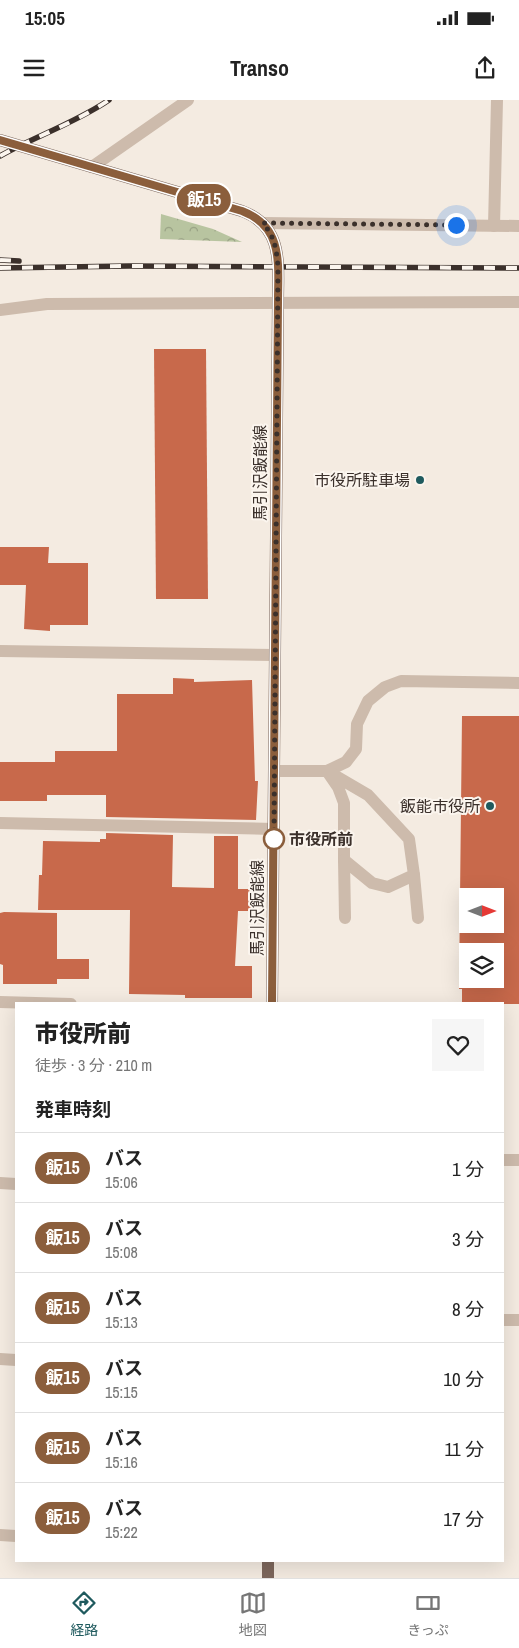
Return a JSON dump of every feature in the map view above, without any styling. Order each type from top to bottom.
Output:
[{"type":"main road","points":[[0,140],[242,211],[255,216],[263,223]]},
{"type":"main road","name":"馬引沢飯能線","points":[[263,223],[271,233],[275,244],[278,266],[272,1002]]},
{"type":"main road","points":[[268,1562],[268,1578]]},
{"type":"street","points":[[92,167],[188,100]]},
{"type":"street","points":[[494,226],[497,100]]},
{"type":"street","points":[[263,223],[519,226]]},
{"type":"street","points":[[0,310],[47,304],[519,302]]},
{"type":"street","points":[[0,651],[275,654]]},
{"type":"street","points":[[274,771],[327,771],[346,762],[356,749],[357,724],[368,701],[384,687],[401,681],[519,683]]},
{"type":"street","points":[[327,771],[338,786],[344,803],[344,918]]},
{"type":"street","points":[[327,771],[368,795],[409,838],[418,918]]},
{"type":"street","points":[[0,823],[274,829]]},
{"type":"street","points":[[344,860],[372,884],[388,887],[414,875]]},
{"type":"street","points":[[0,1002],[15,1002]]},
{"type":"street","points":[[504,1160],[519,1160]]},
{"type":"street","points":[[0,1183],[15,1184]]},
{"type":"street","points":[[504,1320],[519,1320]]},
{"type":"street","points":[[0,1359],[15,1360]]},
{"type":"street","points":[[0,1535],[15,1536]]},
{"type":"green space","points":[[161,214],[213,229],[242,242],[160,239]]},
{"type":"building","points":[[154,349],[206,349],[208,599],[156,599]]},
{"type":"building","points":[[0,547],[49,547],[48,563],[88,563],[88,625],[50,625],[50,631],[24,629],[26,585],[0,585]]},
{"type":"building","points":[[173,678],[194,679],[194,682],[252,680],[255,781],[258,781],[256,820],[106,817],[106,795],[47,795],[47,801],[0,801],[0,762],[55,762],[55,751],[117,751],[117,694],[173,694]]},
{"type":"building","name":"飯能市役所","points":[[462,716],[519,716],[519,1004],[462,1002],[462,989],[459,988],[504,988],[504,943],[460,943],[460,933],[504,933],[504,888],[460,888]]},
{"type":"building","points":[[106,833],[173,835],[172,887],[214,888],[214,836],[238,836],[238,889],[254,889],[253,911],[238,911],[235,966],[252,966],[252,998],[185,998],[185,995],[129,994],[130,910],[38,910],[39,875],[42,875],[43,841],[100,842],[100,839],[106,839]]},
{"type":"building","points":[[0,913],[57,913],[57,959],[89,959],[89,979],[57,979],[57,984],[3,984],[3,965],[0,964]]},
{"type":"railway","points":[[0,156],[83,116],[109,100]]},
{"type":"railway","points":[[0,260],[19,261]]},
{"type":"railway","points":[[0,268],[129,266],[519,268]]},
{"type":"bus line","name":"飯15","points":[[0,140],[242,211],[255,216],[263,223],[271,233],[275,244],[278,266],[278,302],[272,1002]]},
{"type":"place","name":"市役所駐車場","points":[[420,480]]},
{"type":"place","name":"飯能市役所","points":[[490,806]]},
{"type":"place","name":"市役所前","points":[[274,839]]},
{"type":"route","points":[[274,839],[278,266],[275,244],[271,233],[263,223],[456,225]]}]
